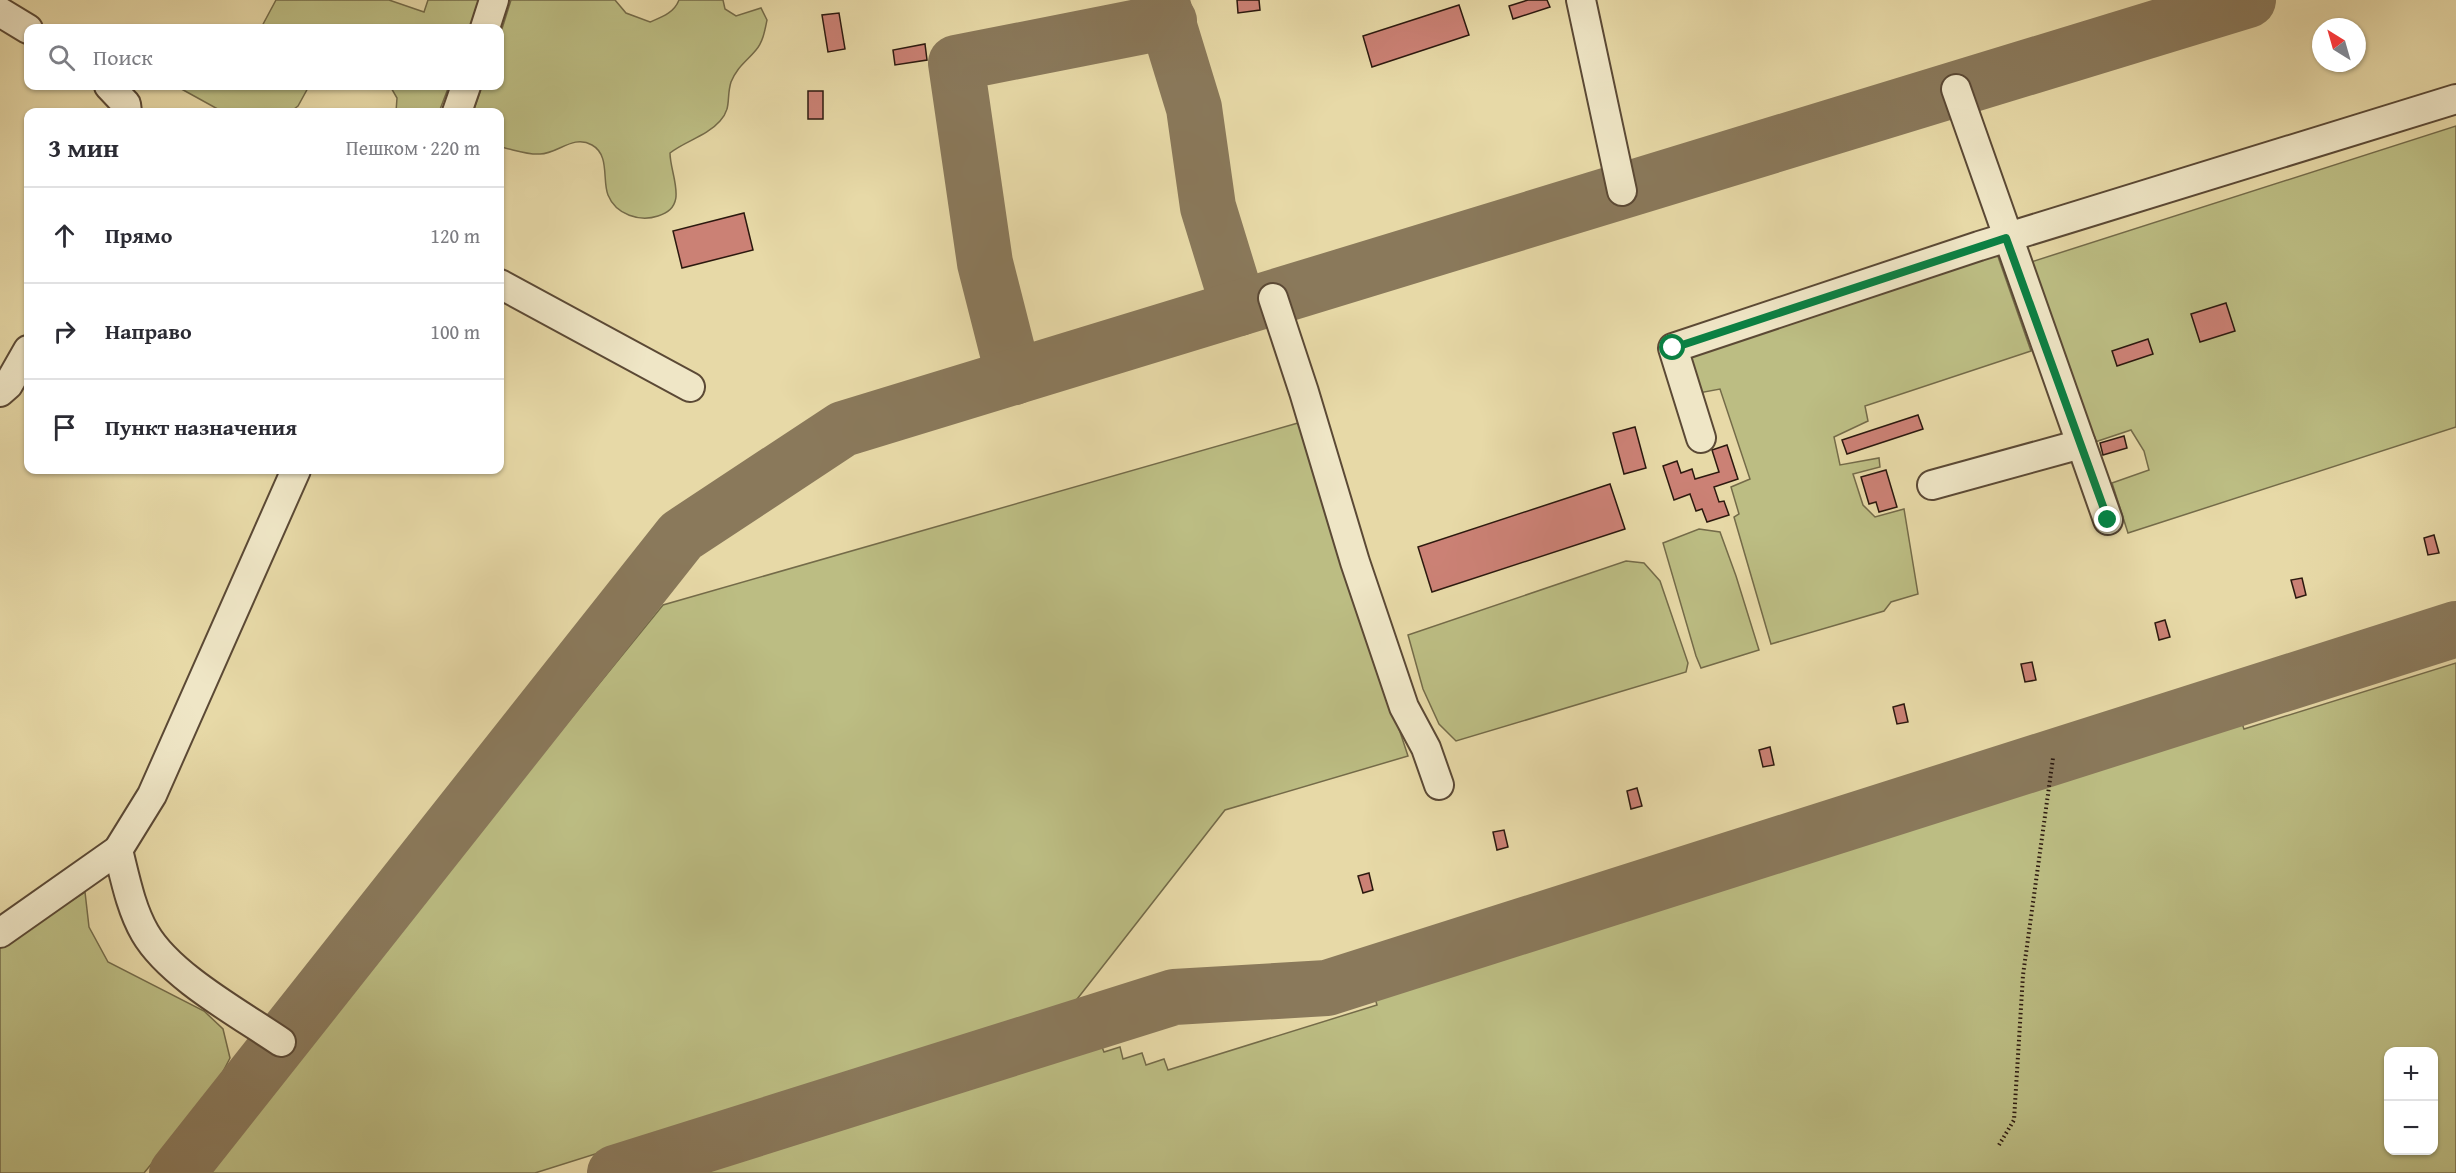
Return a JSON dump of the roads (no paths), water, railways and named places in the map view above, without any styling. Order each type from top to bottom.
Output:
[{"type":"lane","points":[[486,24],[494,0]]},
{"type":"lane","points":[[1581,0],[1622,191]]},
{"type":"lane","points":[[0,12],[24,27]]},
{"type":"lane","points":[[1956,89],[2006,238],[2108,520]]},
{"type":"lane","points":[[113,90],[126,104],[126,108]]},
{"type":"lane","points":[[458,108],[465,90]]},
{"type":"lane","points":[[1701,438],[1673,348],[2006,238],[2456,99]]},
{"type":"lane","points":[[504,286],[690,387]]},
{"type":"lane","points":[[1273,298],[1355,562],[1404,707],[1426,748],[1439,785]]},
{"type":"lane","points":[[0,392],[8,385],[24,357]]},
{"type":"lane","points":[[1932,486],[2081,444]]},
{"type":"lane","points":[[0,933],[118,850],[152,795],[294,474]]},
{"type":"lane","points":[[118,850],[129,891],[146,934],[176,969],[281,1041]]}]
